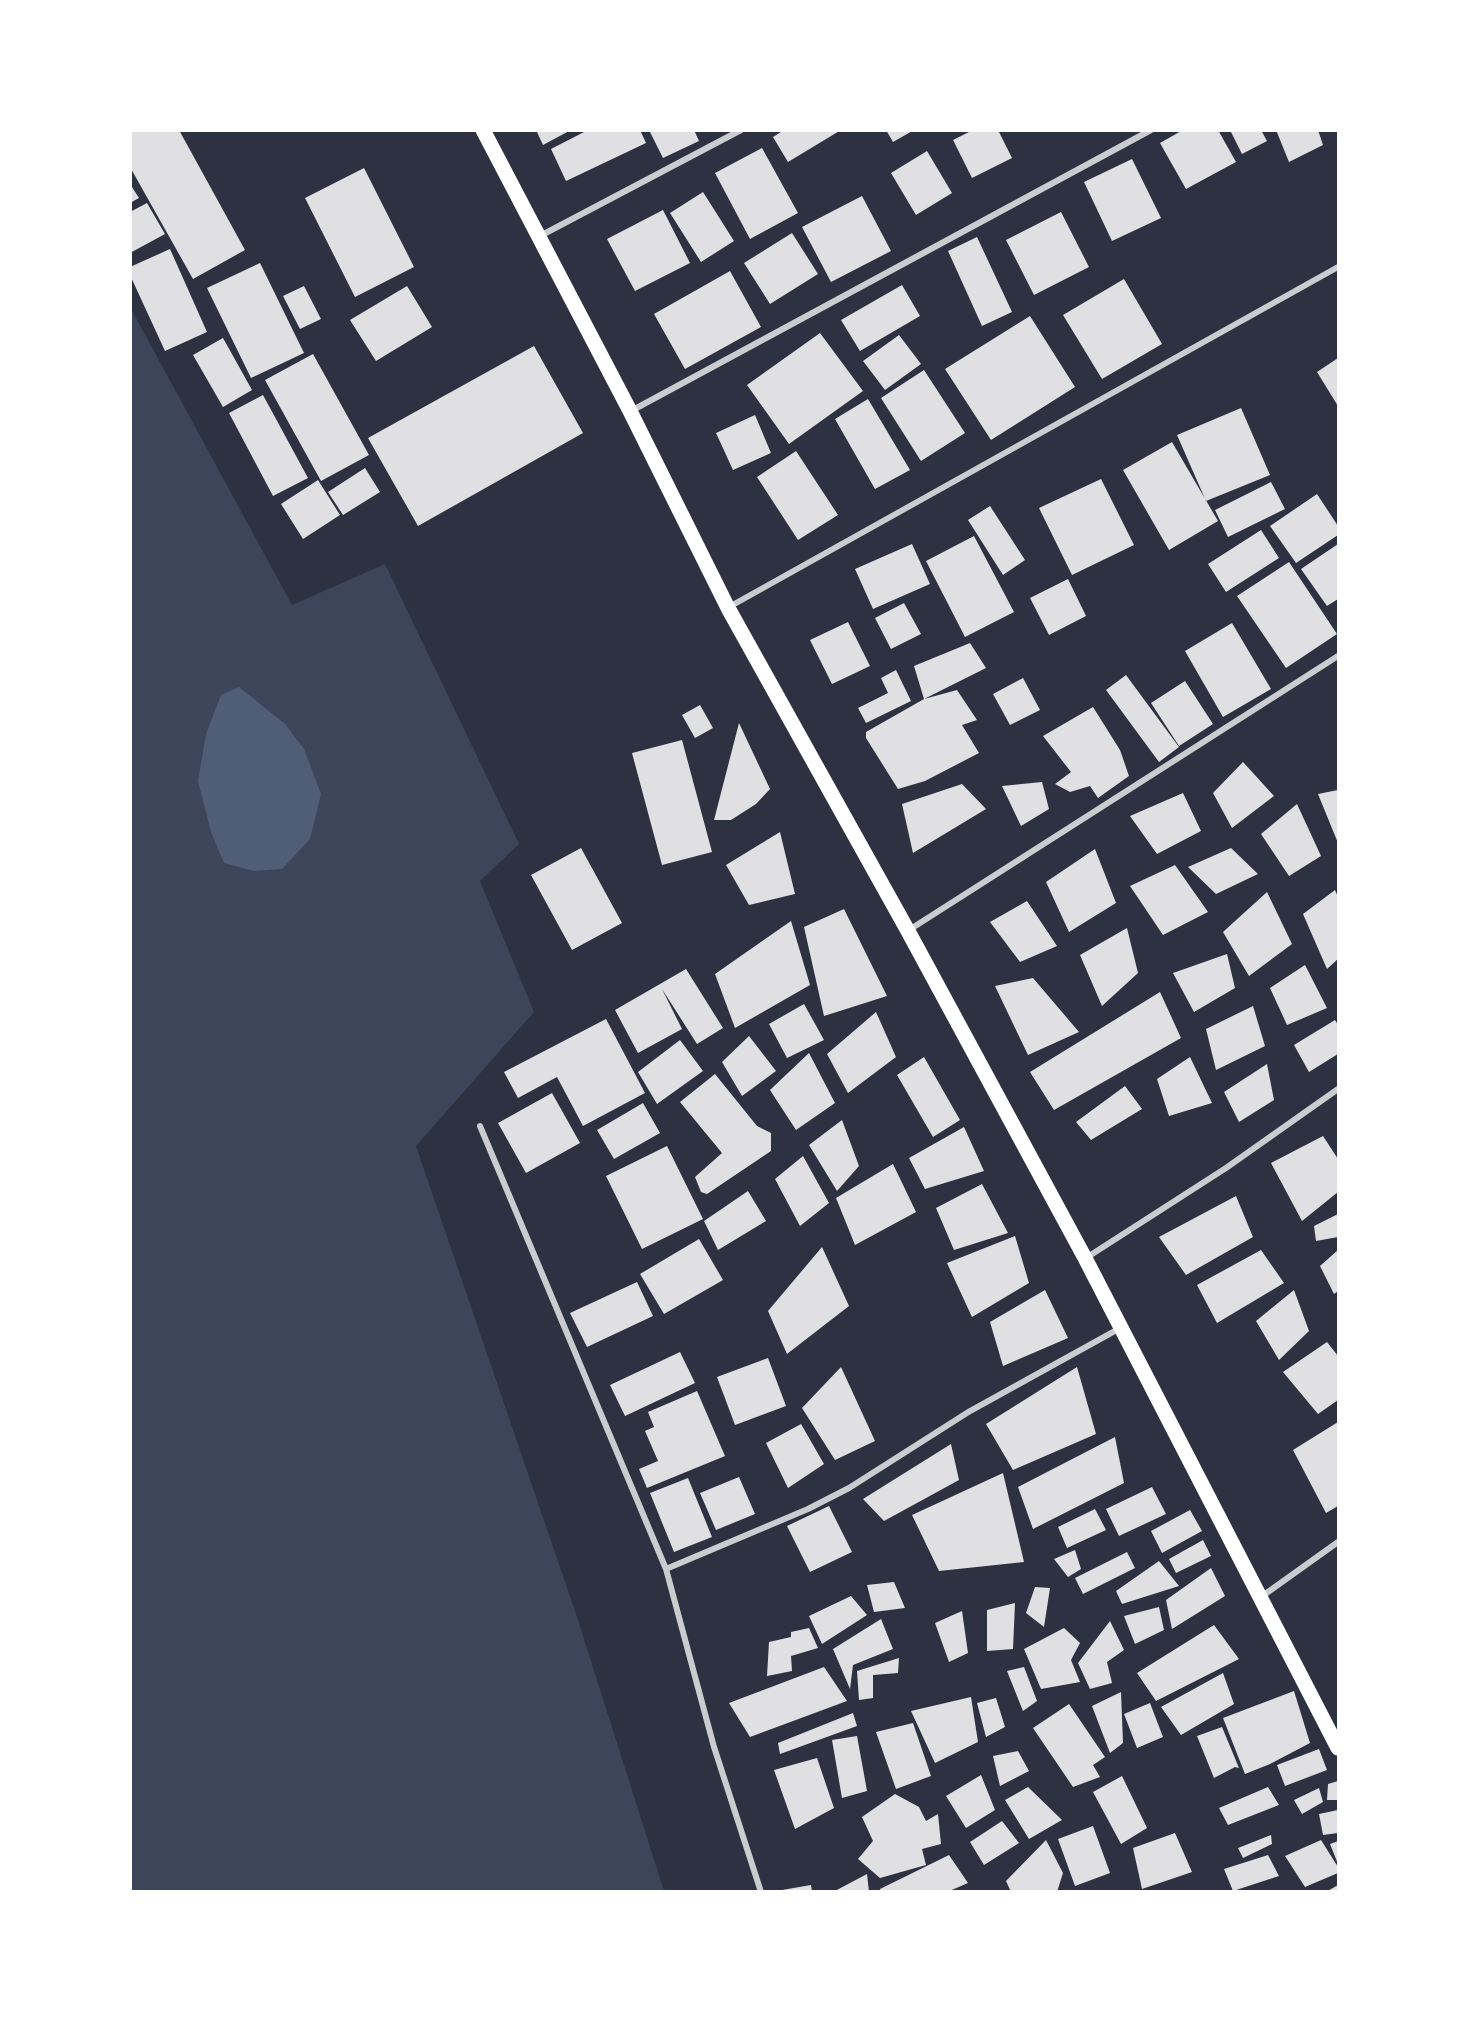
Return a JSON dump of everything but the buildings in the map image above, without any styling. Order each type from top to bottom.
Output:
[{"type":"main road","points":[[483,130],[630,411],[728,608],[908,931],[1085,1258],[1338,1748]]},
{"type":"street","points":[[540,236],[741,130]]},
{"type":"street","points":[[630,411],[1151,130]]},
{"type":"street","points":[[728,608],[1338,267]]},
{"type":"street","points":[[908,931],[1338,656]]},
{"type":"street","points":[[1085,1258],[1226,1168],[1338,1089]]},
{"type":"street","points":[[480,1126],[666,1569],[714,1747],[761,1892]]},
{"type":"street","points":[[666,1569],[808,1509],[849,1488],[970,1411],[1121,1327]]},
{"type":"street","points":[[1261,1597],[1338,1542]]},
{"type":"shaded area","points":[[130,307],[292,605],[385,564],[519,844],[480,881],[534,1012],[416,1146],[576,1614],[664,1891],[131,1891]]},
{"type":"shaded area","points":[[239,687],[285,724],[304,749],[321,794],[310,839],[282,869],[254,871],[224,863],[211,832],[198,781],[206,734],[221,695]]}]
